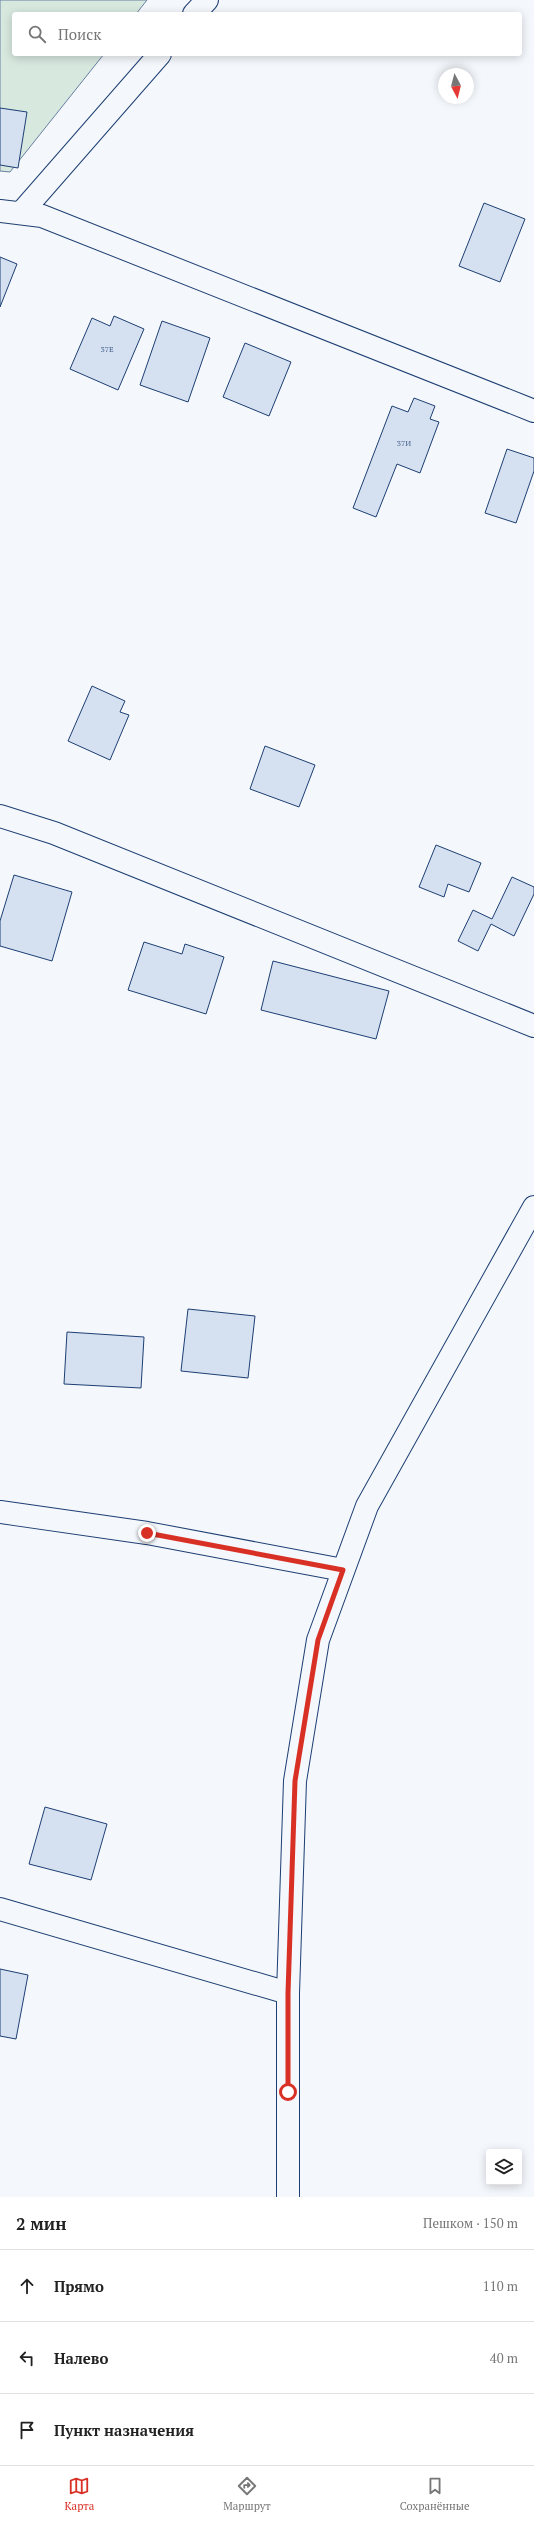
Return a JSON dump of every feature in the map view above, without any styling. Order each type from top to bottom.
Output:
[{"type":"street","points":[[196,12],[207,0]]},
{"type":"street","points":[[10,212],[158,56]]},
{"type":"street","points":[[10,212],[42,216],[534,411]]},
{"type":"street","points":[[0,816],[61,836],[534,1026]]},
{"type":"street","points":[[288,2197],[288,1993],[295,1781],[318,1640],[367,1506],[534,1206]]},
{"type":"street","points":[[0,1512],[147,1533],[343,1570]]},
{"type":"street","points":[[0,1909],[288,1993]]},
{"type":"shaded area","points":[[0,0],[147,0],[138,12],[12,12],[12,56],[102,56],[10,172],[0,171]]},
{"type":"building","points":[[0,108],[27,112],[18,168],[0,165]]},
{"type":"building","points":[[484,203],[525,219],[500,282],[459,266]]},
{"type":"building","points":[[0,257],[17,264],[0,307]]},
{"type":"building","points":[[114,316],[144,329],[118,390],[70,369],[92,318],[110,326]]},
{"type":"building","points":[[162,321],[210,338],[188,402],[140,385]]},
{"type":"building","points":[[245,343],[291,362],[269,416],[223,397]]},
{"type":"building","points":[[414,398],[435,406],[430,419],[439,422],[420,473],[397,464],[376,517],[353,508],[392,406],[408,412]]},
{"type":"building","points":[[507,449],[534,458],[534,471],[516,523],[485,513]]},
{"type":"building","points":[[92,686],[125,701],[120,712],[129,715],[110,760],[68,741]]},
{"type":"building","points":[[265,746],[315,765],[299,807],[250,789]]},
{"type":"building","points":[[436,845],[481,863],[469,892],[448,884],[444,897],[419,887]]},
{"type":"building","points":[[14,875],[72,892],[52,961],[0,946],[0,921]]},
{"type":"building","points":[[512,877],[534,887],[534,894],[514,936],[491,924],[478,951],[458,941],[473,910],[492,919]]},
{"type":"building","points":[[144,942],[182,954],[185,944],[224,957],[206,1014],[128,990]]},
{"type":"building","points":[[273,961],[389,991],[376,1039],[261,1010]]},
{"type":"building","points":[[188,1309],[255,1316],[248,1378],[181,1371]]},
{"type":"building","points":[[67,1332],[144,1337],[141,1388],[64,1384]]},
{"type":"building","points":[[45,1807],[107,1824],[91,1880],[29,1864]]},
{"type":"building","points":[[0,1969],[28,1975],[16,2039],[0,2036]]},
{"type":"route","points":[[147,1533],[343,1570],[318,1640],[295,1781],[288,1993],[288,2092]]}]
